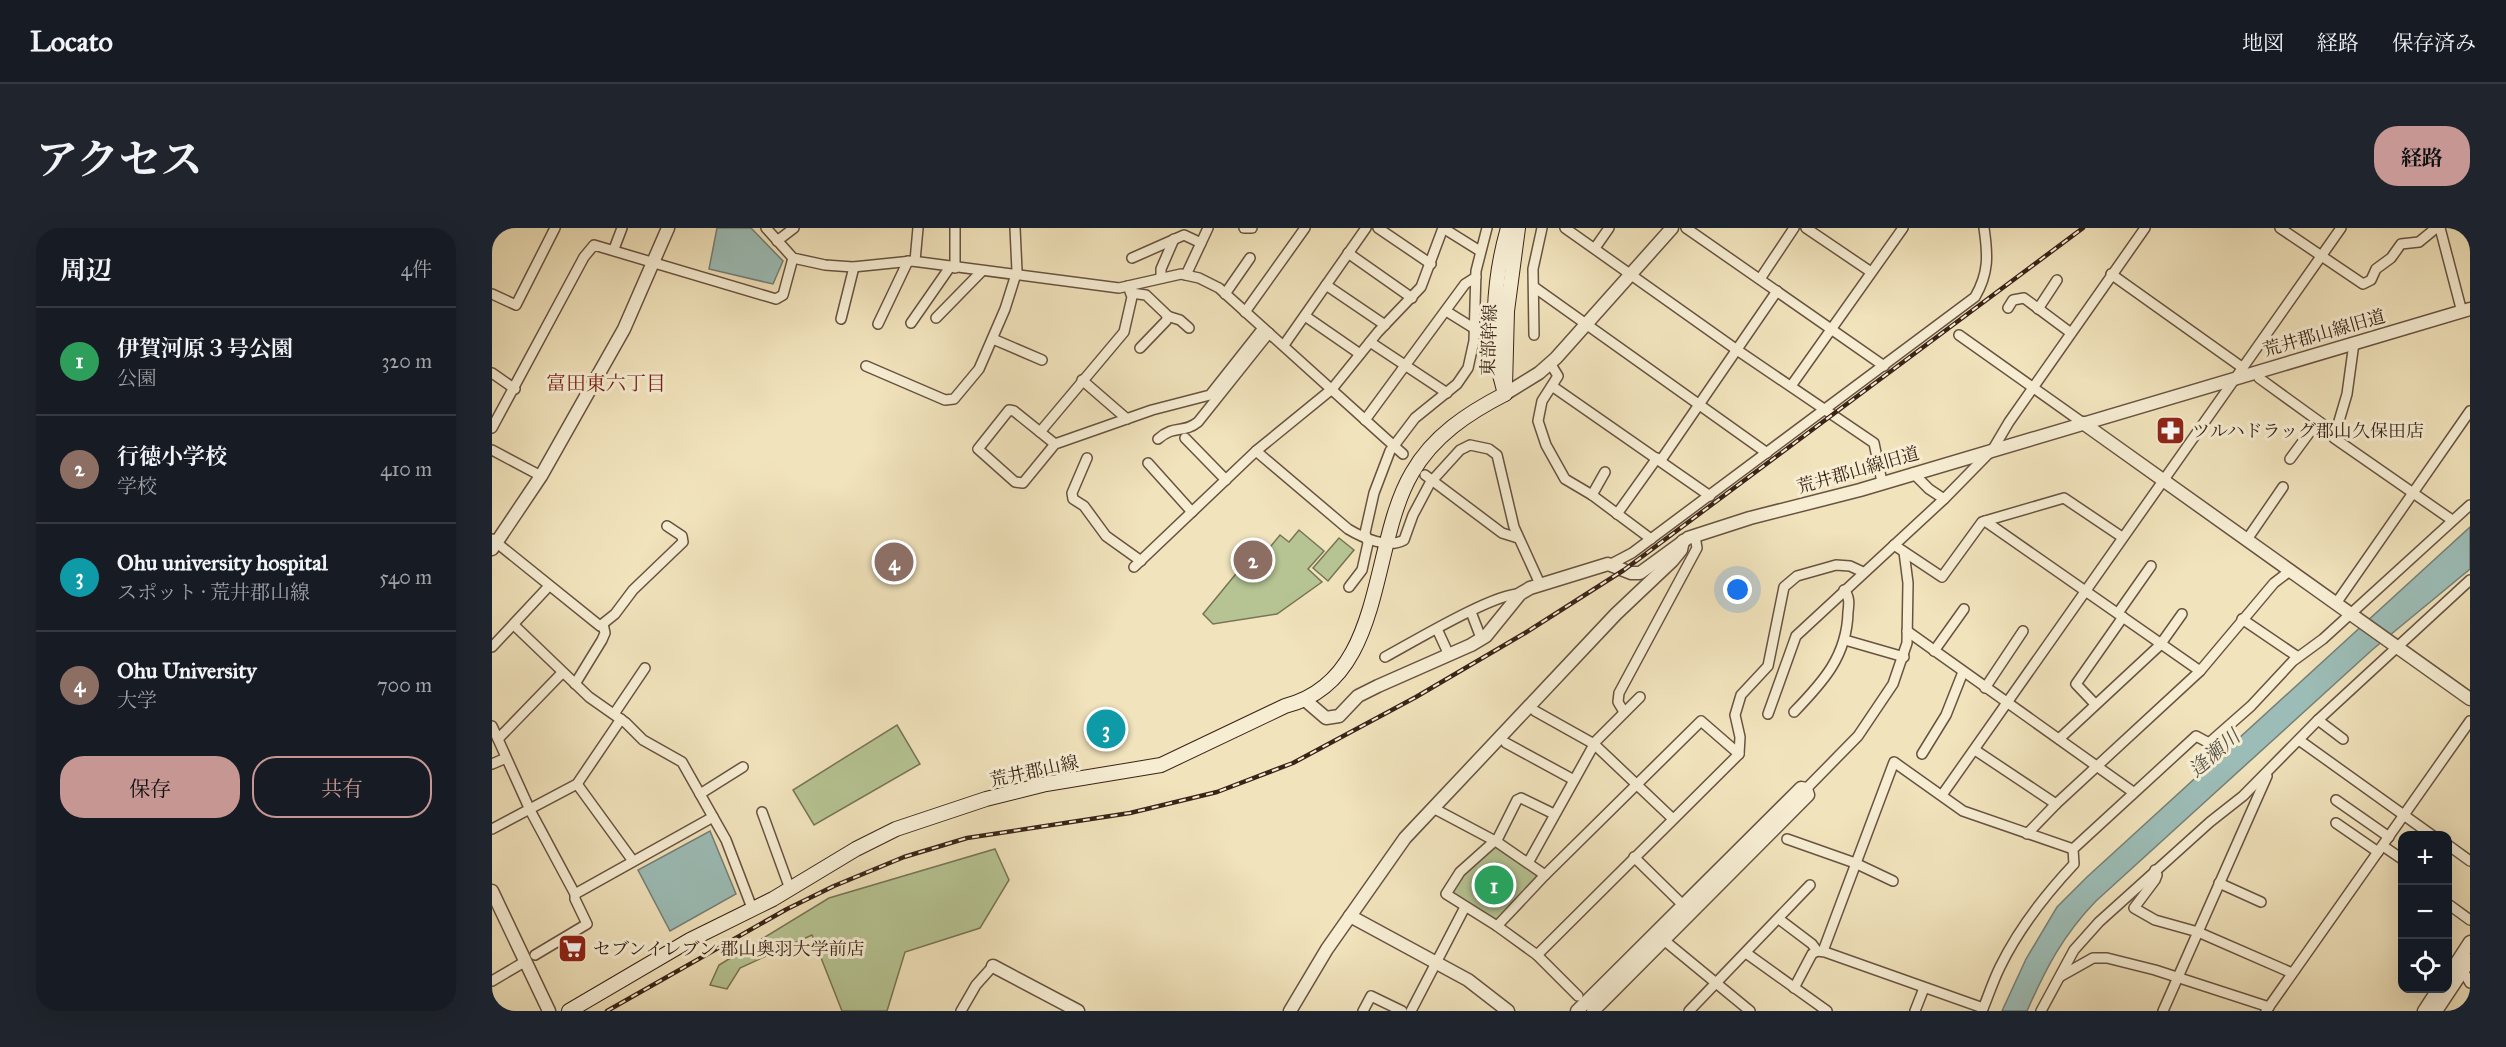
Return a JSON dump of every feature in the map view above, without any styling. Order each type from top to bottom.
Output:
[{"type":"main road","name":"東部幹線","points":[[1505,394],[1497,371],[1496,326],[1501,263],[1508,228]]},
{"type":"main road","name":"東部幹線","points":[[1505,394],[1508,303],[1518,228]]},
{"type":"main road","name":"荒井郡山線","points":[[569,1011],[690,940],[790,889],[856,849],[925,818],[1046,784],[1161,765],[1285,706],[1305,700],[1332,680],[1356,648],[1399,496],[1420,460],[1459,421],[1505,394]]},
{"type":"street","points":[[492,294],[516,305],[555,228]]},
{"type":"street","points":[[614,249],[622,228]]},
{"type":"street","points":[[667,526],[682,536],[683,542],[633,590],[618,611],[603,624],[596,625],[494,544],[541,476],[624,329],[668,228]]},
{"type":"street","points":[[766,228],[793,258],[825,265],[854,267],[911,261],[1130,290],[1146,295],[1167,316],[1180,320],[1189,328]]},
{"type":"street","points":[[777,241],[794,228]]},
{"type":"street","points":[[878,324],[911,261],[918,228]]},
{"type":"street","points":[[911,323],[952,268],[955,228]]},
{"type":"street","points":[[866,366],[945,400],[954,399],[979,369],[993,339],[1015,276],[1015,228]]},
{"type":"street","points":[[1186,275],[1208,228]]},
{"type":"street","points":[[1244,228],[1252,228]]},
{"type":"street","points":[[1245,312],[1305,228]]},
{"type":"street","points":[[1284,345],[1366,228]]},
{"type":"street","points":[[1378,228],[1431,264]]},
{"type":"street","points":[[1087,458],[1072,493],[1073,499],[1086,509],[1106,536],[1138,564],[1256,451],[1332,389],[1385,325],[1421,287],[1443,228],[1480,251]]},
{"type":"street","points":[[1349,587],[1361,574],[1367,538],[1365,533],[1376,484],[1393,446],[1419,414],[1457,384],[1468,368],[1475,330],[1476,277],[1487,228]]},
{"type":"street","points":[[1534,335],[1535,259],[1542,228]]},
{"type":"street","points":[[1565,228],[1737,350],[1874,442],[1882,482]]},
{"type":"street","points":[[1595,248],[1609,228]]},
{"type":"street","points":[[1505,394],[1524,384],[1550,363],[1672,228]]},
{"type":"street","points":[[1686,228],[1884,366]]},
{"type":"street","points":[[1760,279],[1794,228]]},
{"type":"street","points":[[1806,228],[1871,272]]},
{"type":"street","points":[[1791,386],[1903,228]]},
{"type":"street","points":[[1385,657],[1437,628],[1507,596],[1520,594],[1540,584],[1611,564],[1632,553],[1975,297],[1987,270],[1988,253],[1984,228]]},
{"type":"street","points":[[1768,714],[1796,636],[1944,499],[1993,449],[2033,387],[2145,228]]},
{"type":"street","points":[[2280,228],[2354,280],[2366,284],[2371,280],[2376,269],[2391,258],[2401,244],[2419,242],[2438,228],[2466,310]]},
{"type":"street","points":[[1942,795],[2341,228]]},
{"type":"street","points":[[1132,258],[1185,235],[1200,243]]},
{"type":"street","points":[[1161,277],[1161,269],[1174,239]]},
{"type":"street","points":[[492,428],[585,257],[596,244],[776,298],[783,295],[793,258]]},
{"type":"street","points":[[1348,254],[1412,298]]},
{"type":"street","points":[[1225,294],[1250,258]]},
{"type":"street","points":[[842,319],[854,267]]},
{"type":"street","points":[[936,318],[982,271]]},
{"type":"street","points":[[2111,274],[2240,372]]},
{"type":"street","points":[[1130,290],[1161,277],[1186,275],[1210,283],[1284,345],[1402,454]]},
{"type":"street","points":[[1365,420],[1468,280],[1476,277]]},
{"type":"street","points":[[2038,309],[2057,280]]},
{"type":"street","points":[[1326,285],[1385,325]]},
{"type":"street","points":[[1533,287],[1767,453]]},
{"type":"street","points":[[1040,432],[1124,332],[1132,297],[1130,290]]},
{"type":"street","points":[[1617,514],[1700,404],[1777,291]]},
{"type":"street","points":[[2008,308],[2013,300],[2024,298],[2071,333]]},
{"type":"street","name":"荒井郡山線旧道","points":[[1611,564],[1631,573],[1640,573],[1683,541],[1695,536],[2083,423],[2240,372],[2258,371],[2466,310]]},
{"type":"street","points":[[1446,311],[1475,330]]},
{"type":"street","points":[[1140,348],[1166,321],[1167,316]]},
{"type":"street","points":[[1305,316],[1360,354]]},
{"type":"street","points":[[1055,444],[1014,411],[1009,410],[980,443],[978,451],[1015,483],[1022,483],[1055,444],[1127,419],[1210,395],[1266,330]]},
{"type":"street","points":[[1158,439],[1169,430],[1186,429],[1198,422],[1266,330]]},
{"type":"street","points":[[1959,335],[2248,538],[2470,699]]},
{"type":"street","points":[[993,339],[1042,360]]},
{"type":"street","points":[[1371,342],[1447,393]]},
{"type":"street","points":[[2354,343],[2347,394],[2334,438],[2452,520]]},
{"type":"street","points":[[1550,363],[1558,374],[1541,404],[1539,426],[1565,479],[1592,495],[1651,539]]},
{"type":"street","points":[[2258,371],[2259,378],[2335,433]]},
{"type":"street","points":[[492,373],[515,388]]},
{"type":"street","points":[[1082,380],[1127,419]]},
{"type":"street","points":[[1552,386],[1710,496]]},
{"type":"street","points":[[2337,602],[2470,411]]},
{"type":"street","points":[[2290,459],[2318,421]]},
{"type":"street","points":[[1185,438],[1226,480]]},
{"type":"street","points":[[1256,451],[1325,512],[1348,529],[1367,538],[1393,544],[1404,540],[1428,478],[1464,447],[1474,444],[1489,449],[1497,455],[1518,538],[1540,584]]},
{"type":"street","points":[[492,450],[541,476]]},
{"type":"street","points":[[1148,463],[1192,512]]},
{"type":"street","points":[[1592,495],[1605,472]]},
{"type":"street","points":[[1913,473],[1944,499]]},
{"type":"street","points":[[1428,478],[1502,533],[1518,538]]},
{"type":"street","points":[[2248,538],[2283,487]]},
{"type":"street","points":[[1894,545],[1942,577],[1982,522],[2064,498],[2122,537]]},
{"type":"street","points":[[2073,849],[2196,735],[2209,744],[2298,657],[2351,613],[2470,505]]},
{"type":"street","points":[[1985,521],[2200,671]]},
{"type":"street","points":[[1624,712],[1618,702],[1619,693],[1696,548],[1695,536]]},
{"type":"street","points":[[1290,1011],[1309,976],[1394,851],[1608,622],[1679,554],[1683,541]]},
{"type":"street","points":[[1577,1011],[1808,795],[1806,789],[1865,728],[1893,684],[1904,657],[1908,583],[1904,552]]},
{"type":"street","points":[[1537,955],[1739,754],[1740,737],[1735,716],[1741,695],[1768,666],[1784,587],[1797,576],[1836,565],[1850,566],[1863,572]]},
{"type":"street","points":[[2096,704],[2076,684],[2151,566]]},
{"type":"street","points":[[2027,834],[2056,804],[2200,671],[2274,583],[2291,570]]},
{"type":"street","points":[[2052,1011],[2041,1009],[2074,950],[2092,930],[2156,870],[2266,774],[2318,720],[2470,580]]},
{"type":"street","points":[[492,647],[549,586]]},
{"type":"street","points":[[1794,712],[1829,674],[1845,640],[1849,599],[1844,590]]},
{"type":"street","points":[[1305,700],[1326,718],[1339,716],[1358,696],[1481,638],[1497,625],[1520,594]]},
{"type":"street","points":[[1934,651],[1964,609]]},
{"type":"street","points":[[1471,612],[1481,638]]},
{"type":"street","points":[[2059,739],[2160,645],[2182,614]]},
{"type":"street","points":[[2242,619],[2298,657]]},
{"type":"street","points":[[574,684],[602,640],[605,633],[603,624]]},
{"type":"street","points":[[514,626],[574,684],[643,740],[682,762],[713,817],[752,908]]},
{"type":"street","points":[[1437,628],[1449,655]]},
{"type":"street","points":[[1907,631],[2133,792]]},
{"type":"street","points":[[1985,688],[2023,631]]},
{"type":"street","points":[[1845,640],[1904,657]]},
{"type":"street","points":[[492,829],[577,784],[645,668]]},
{"type":"street","points":[[1922,754],[1946,715],[1963,672]]},
{"type":"street","points":[[498,739],[562,673]]},
{"type":"street","points":[[1528,863],[1594,744],[1640,697]]},
{"type":"street","points":[[1535,711],[1594,744],[1673,819]]},
{"type":"street","points":[[2318,720],[2343,739]]},
{"type":"street","points":[[1497,926],[1545,875],[1638,786],[1701,721],[1739,754]]},
{"type":"street","points":[[2060,976],[2099,957],[2148,968],[2267,1009],[2470,721]]},
{"type":"street","points":[[492,726],[530,810],[575,894],[575,899],[587,924],[492,981]]},
{"type":"street","points":[[2299,740],[2426,831]]},
{"type":"street","points":[[1506,742],[1574,780]]},
{"type":"street","points":[[1975,750],[2056,804]]},
{"type":"street","points":[[492,764],[506,758]]},
{"type":"street","points":[[1794,988],[1812,954],[1820,951],[1894,762],[1963,811],[2073,849]]},
{"type":"street","points":[[700,794],[743,767]]},
{"type":"street","points":[[2163,1011],[2267,779],[2266,774]]},
{"type":"street","points":[[577,784],[633,861]]},
{"type":"street","points":[[1554,814],[1521,798],[1517,800],[1495,841],[1460,872],[1446,892],[1447,897],[1497,926],[1537,955],[1578,996]]},
{"type":"street","points":[[2337,800],[2389,837]]},
{"type":"street","points":[[1433,808],[1495,841],[1545,875]]},
{"type":"street","points":[[762,812],[790,889]]},
{"type":"street","points":[[575,894],[713,817]]},
{"type":"street","points":[[2336,824],[2398,858]]},
{"type":"street","points":[[1787,839],[1855,863],[1893,881]]},
{"type":"street","points":[[2452,848],[2470,861]]},
{"type":"street","points":[[1779,919],[1820,951],[1982,1010],[2017,936],[2043,897],[2074,864],[2073,849]]},
{"type":"street","points":[[1634,857],[1687,909]]},
{"type":"street","points":[[2156,870],[2155,880],[2134,908],[2155,920],[2198,932],[2292,974]]},
{"type":"street","points":[[2219,883],[2261,902]]},
{"type":"street","points":[[1689,1011],[1810,885]]},
{"type":"street","points":[[492,891],[531,958],[549,1011]]},
{"type":"street","points":[[1411,1011],[1465,907]]},
{"type":"street","points":[[2452,907],[2470,920]]},
{"type":"street","points":[[1593,1011],[1665,941],[1687,909]]},
{"type":"street","points":[[1350,916],[1437,962],[1492,997],[1508,1011]]},
{"type":"street","points":[[1665,941],[1750,1011]]},
{"type":"street","points":[[2452,970],[2470,942]]},
{"type":"street","points":[[1746,953],[1822,1010]]},
{"type":"street","points":[[2436,1011],[2470,960]]},
{"type":"street","points":[[961,1011],[976,986],[993,966],[1078,1011]]},
{"type":"street","points":[[2463,971],[2470,983]]},
{"type":"street","points":[[1915,1011],[1924,988]]},
{"type":"street","points":[[2424,1011],[2436,993]]},
{"type":"street","points":[[1363,1011],[1371,996],[1402,1011]]},
{"type":"green space","points":[[1299,530],[1324,551],[1308,569],[1322,582],[1277,614],[1213,624],[1203,614],[1258,547],[1266,552],[1280,535],[1289,542]]},
{"type":"green space","points":[[1339,538],[1354,550],[1328,581],[1313,568]]},
{"type":"green space","points":[[897,725],[920,764],[814,825],[793,790]]},
{"type":"green space","points":[[1493,847],[1497,847],[1538,875],[1539,879],[1500,919],[1495,919],[1450,896],[1463,874]]},
{"type":"green space","points":[[995,849],[1009,880],[980,928],[905,952],[887,1011],[842,1011],[812,935],[740,968],[727,989],[710,985],[719,965],[829,898]]},
{"type":"water","points":[[717,228],[751,228],[783,261],[773,284],[709,269]]},
{"type":"water","points":[[2470,527],[2470,569],[2372,650],[2096,901],[2074,926],[2056,953],[2027,1011],[2002,1011],[2026,959],[2057,907]]},
{"type":"water","points":[[710,831],[736,894],[670,931],[638,870]]},
{"type":"railway","points":[[607,1011],[787,909],[834,886],[904,857],[967,838],[1130,813],[1217,792],[1293,763],[1416,697],[1525,633],[1624,570],[2083,228]]},
{"type":"place","name":"ツルハドラッグ郡山久保田店","points":[[2171,431]]},
{"type":"place","name":"行徳小学校","points":[[1253,560]]},
{"type":"place","name":"Ohu University","points":[[894,562]]},
{"type":"place","name":"Ohu university hospital","points":[[1106,729]]},
{"type":"place","name":"伊賀河原３号公園","points":[[1494,885]]},
{"type":"place","name":"セブンイレブン 郡山奥羽大学前店","points":[[572,949]]},
{"type":"district","name":"富田東六丁目","points":[[606,383]]},
{"type":"water label","name":"逢瀬川","points":[[2214,753]]}]
